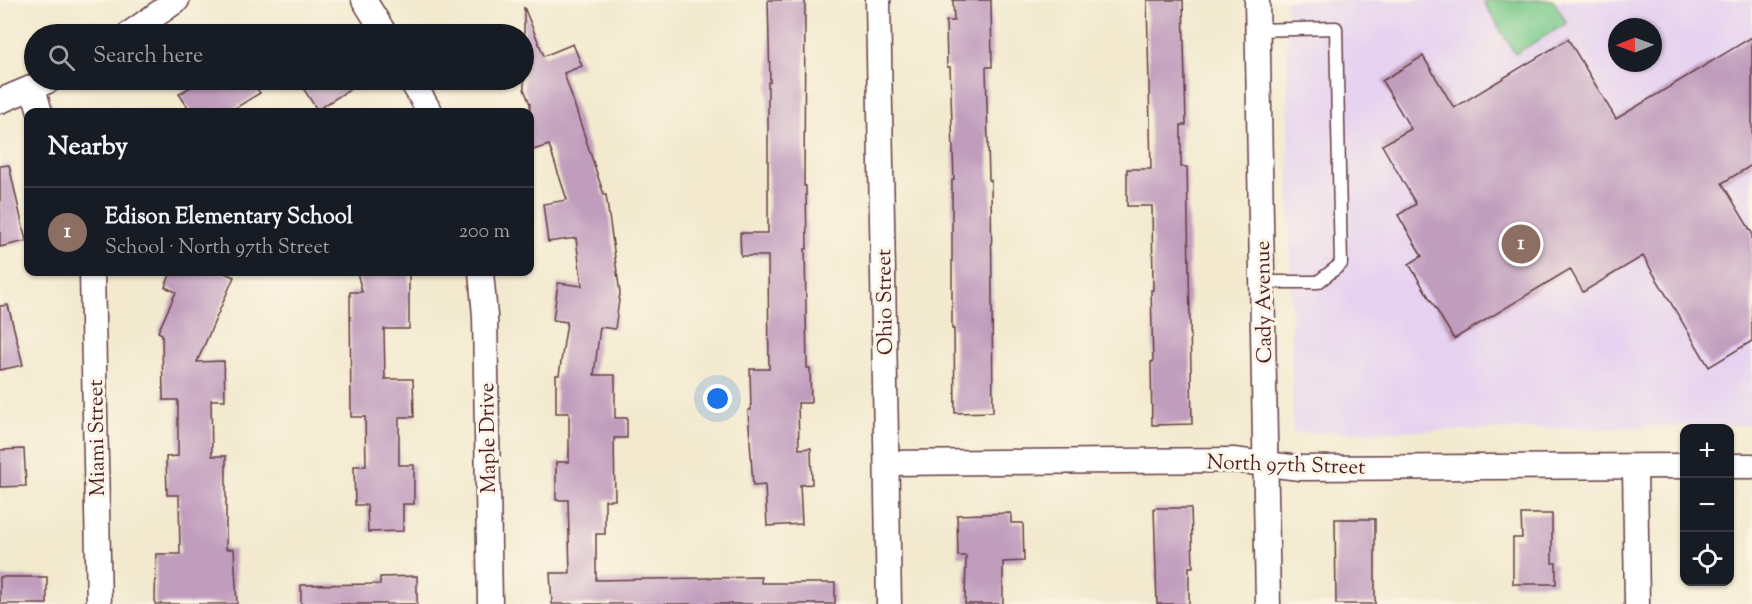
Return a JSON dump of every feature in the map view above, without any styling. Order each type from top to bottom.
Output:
[{"type":"street","points":[[143,24],[177,0]]},
{"type":"street","points":[[364,0],[379,24]]},
{"type":"street","name":"Ohio Street","points":[[879,0],[889,604]]},
{"type":"street","name":"Cady Avenue","points":[[1257,0],[1268,604]]},
{"type":"street","points":[[0,101],[27,90]]},
{"type":"street","points":[[40,108],[41,90]]},
{"type":"street","points":[[417,90],[428,108]]},
{"type":"street","name":"Miami Street","points":[[92,276],[99,604]]},
{"type":"street","name":"Maple Drive","points":[[481,276],[485,316],[490,604]]},
{"type":"street","name":"North 97th Street","points":[[887,464],[1233,460],[1300,468],[1680,466]]},
{"type":"street","points":[[1734,466],[1752,466]]},
{"type":"street","points":[[1635,467],[1637,604]]},
{"type":"lane","points":[[1258,30],[1336,28],[1341,264],[1318,282],[1262,282]]},
{"type":"shaded area","points":[[1286,0],[1752,0],[1752,425],[1680,424],[1680,426],[1293,433]]},
{"type":"green space","points":[[1488,0],[1553,0],[1567,23],[1515,54],[1484,2]]},
{"type":"building","points":[[768,0],[805,0],[804,186],[806,186],[807,368],[810,368],[811,403],[798,403],[799,449],[811,448],[812,484],[800,485],[802,524],[767,526],[765,485],[753,486],[748,410],[751,410],[750,369],[769,369],[768,256],[741,256],[740,233],[768,233],[768,82],[770,82]]},
{"type":"building","points":[[953,0],[991,0],[992,67],[986,67],[989,180],[991,180],[993,412],[955,413],[954,329],[952,329],[952,180],[954,180],[946,21],[954,21]]},
{"type":"building","points":[[1147,0],[1183,0],[1186,125],[1181,125],[1181,167],[1187,167],[1192,424],[1152,425],[1152,206],[1127,206],[1127,169],[1151,169]]},
{"type":"building","points":[[524,7],[531,24],[524,24]]},
{"type":"building","points":[[534,32],[544,56],[573,44],[582,66],[564,73],[604,195],[606,195],[620,293],[615,329],[600,327],[594,375],[615,375],[615,418],[627,418],[627,438],[614,438],[615,500],[605,500],[605,534],[596,534],[596,580],[761,577],[761,583],[835,583],[835,604],[552,604],[550,573],[570,573],[568,500],[556,500],[556,462],[569,462],[569,413],[556,413],[556,375],[559,375],[567,322],[553,320],[558,283],[582,286],[576,238],[548,242],[543,204],[567,200],[549,145],[534,150],[534,108],[530,108],[524,90],[534,90]]},
{"type":"building","points":[[1752,37],[1752,165],[1722,183],[1752,233],[1752,341],[1709,367],[1643,256],[1583,292],[1570,269],[1454,339],[1409,264],[1422,256],[1398,215],[1416,204],[1382,145],[1411,129],[1382,81],[1423,56],[1454,108],[1568,39],[1616,119]]},
{"type":"building","points":[[186,90],[258,90],[260,93],[236,108],[188,108],[179,94]]},
{"type":"building","points":[[304,90],[349,90],[320,108],[316,108]]},
{"type":"building","points":[[9,165],[24,232],[24,241],[0,247],[0,166]]},
{"type":"building","points":[[169,276],[234,277],[197,362],[224,361],[225,400],[211,400],[212,456],[226,456],[226,549],[234,549],[237,604],[155,604],[156,554],[180,554],[179,495],[167,495],[166,457],[178,456],[178,400],[163,400],[162,334],[158,332],[176,292],[165,287]]},
{"type":"building","points":[[358,276],[409,276],[409,329],[384,329],[385,379],[413,379],[414,417],[399,417],[399,465],[414,465],[414,504],[403,504],[403,531],[368,532],[367,505],[355,505],[354,466],[366,466],[365,417],[351,417],[350,292],[362,292]]},
{"type":"building","points":[[8,305],[23,365],[0,370],[0,306]]},
{"type":"building","points":[[24,449],[26,486],[0,487],[0,450]]},
{"type":"building","points":[[1154,508],[1191,508],[1193,567],[1189,567],[1189,604],[1157,604]]},
{"type":"building","points":[[1011,513],[1011,523],[1023,523],[1024,561],[1003,562],[1003,604],[965,604],[966,556],[958,556],[957,515]]},
{"type":"building","points":[[1521,514],[1552,514],[1552,563],[1556,563],[1556,584],[1513,584],[1513,538],[1522,538]]},
{"type":"building","points":[[1335,519],[1375,519],[1375,604],[1336,604]]},
{"type":"building","points":[[417,576],[417,604],[301,604],[301,585],[380,584],[380,577]]},
{"type":"building","points":[[0,577],[47,577],[47,604],[0,604]]},
{"type":"place","name":"Edison Elementary School","points":[[1521,244]]}]
